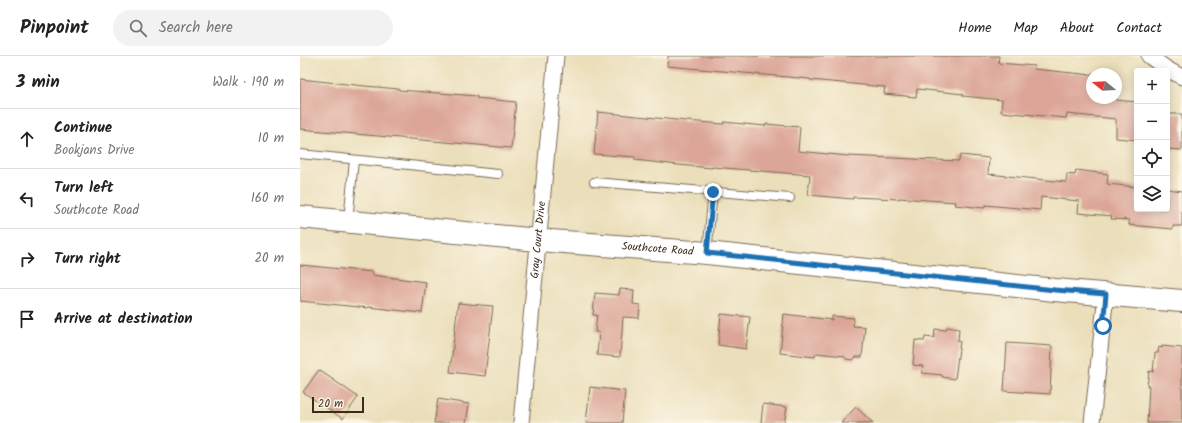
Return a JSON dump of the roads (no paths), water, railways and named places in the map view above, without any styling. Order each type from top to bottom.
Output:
[{"type":"main road","name":"Southcote Road","points":[[300,217],[538,240],[707,253],[1047,289],[1182,301]]},
{"type":"street","name":"Gray Court Drive","points":[[521,423],[556,56]]},
{"type":"street","points":[[1149,56],[1167,69],[1182,77]]},
{"type":"street","points":[[1092,423],[1106,294]]},
{"type":"lane","points":[[300,154],[498,174]]},
{"type":"lane","points":[[348,222],[354,160]]},
{"type":"lane","points":[[594,182],[790,198]]},
{"type":"lane","points":[[707,253],[713,192]]}]
